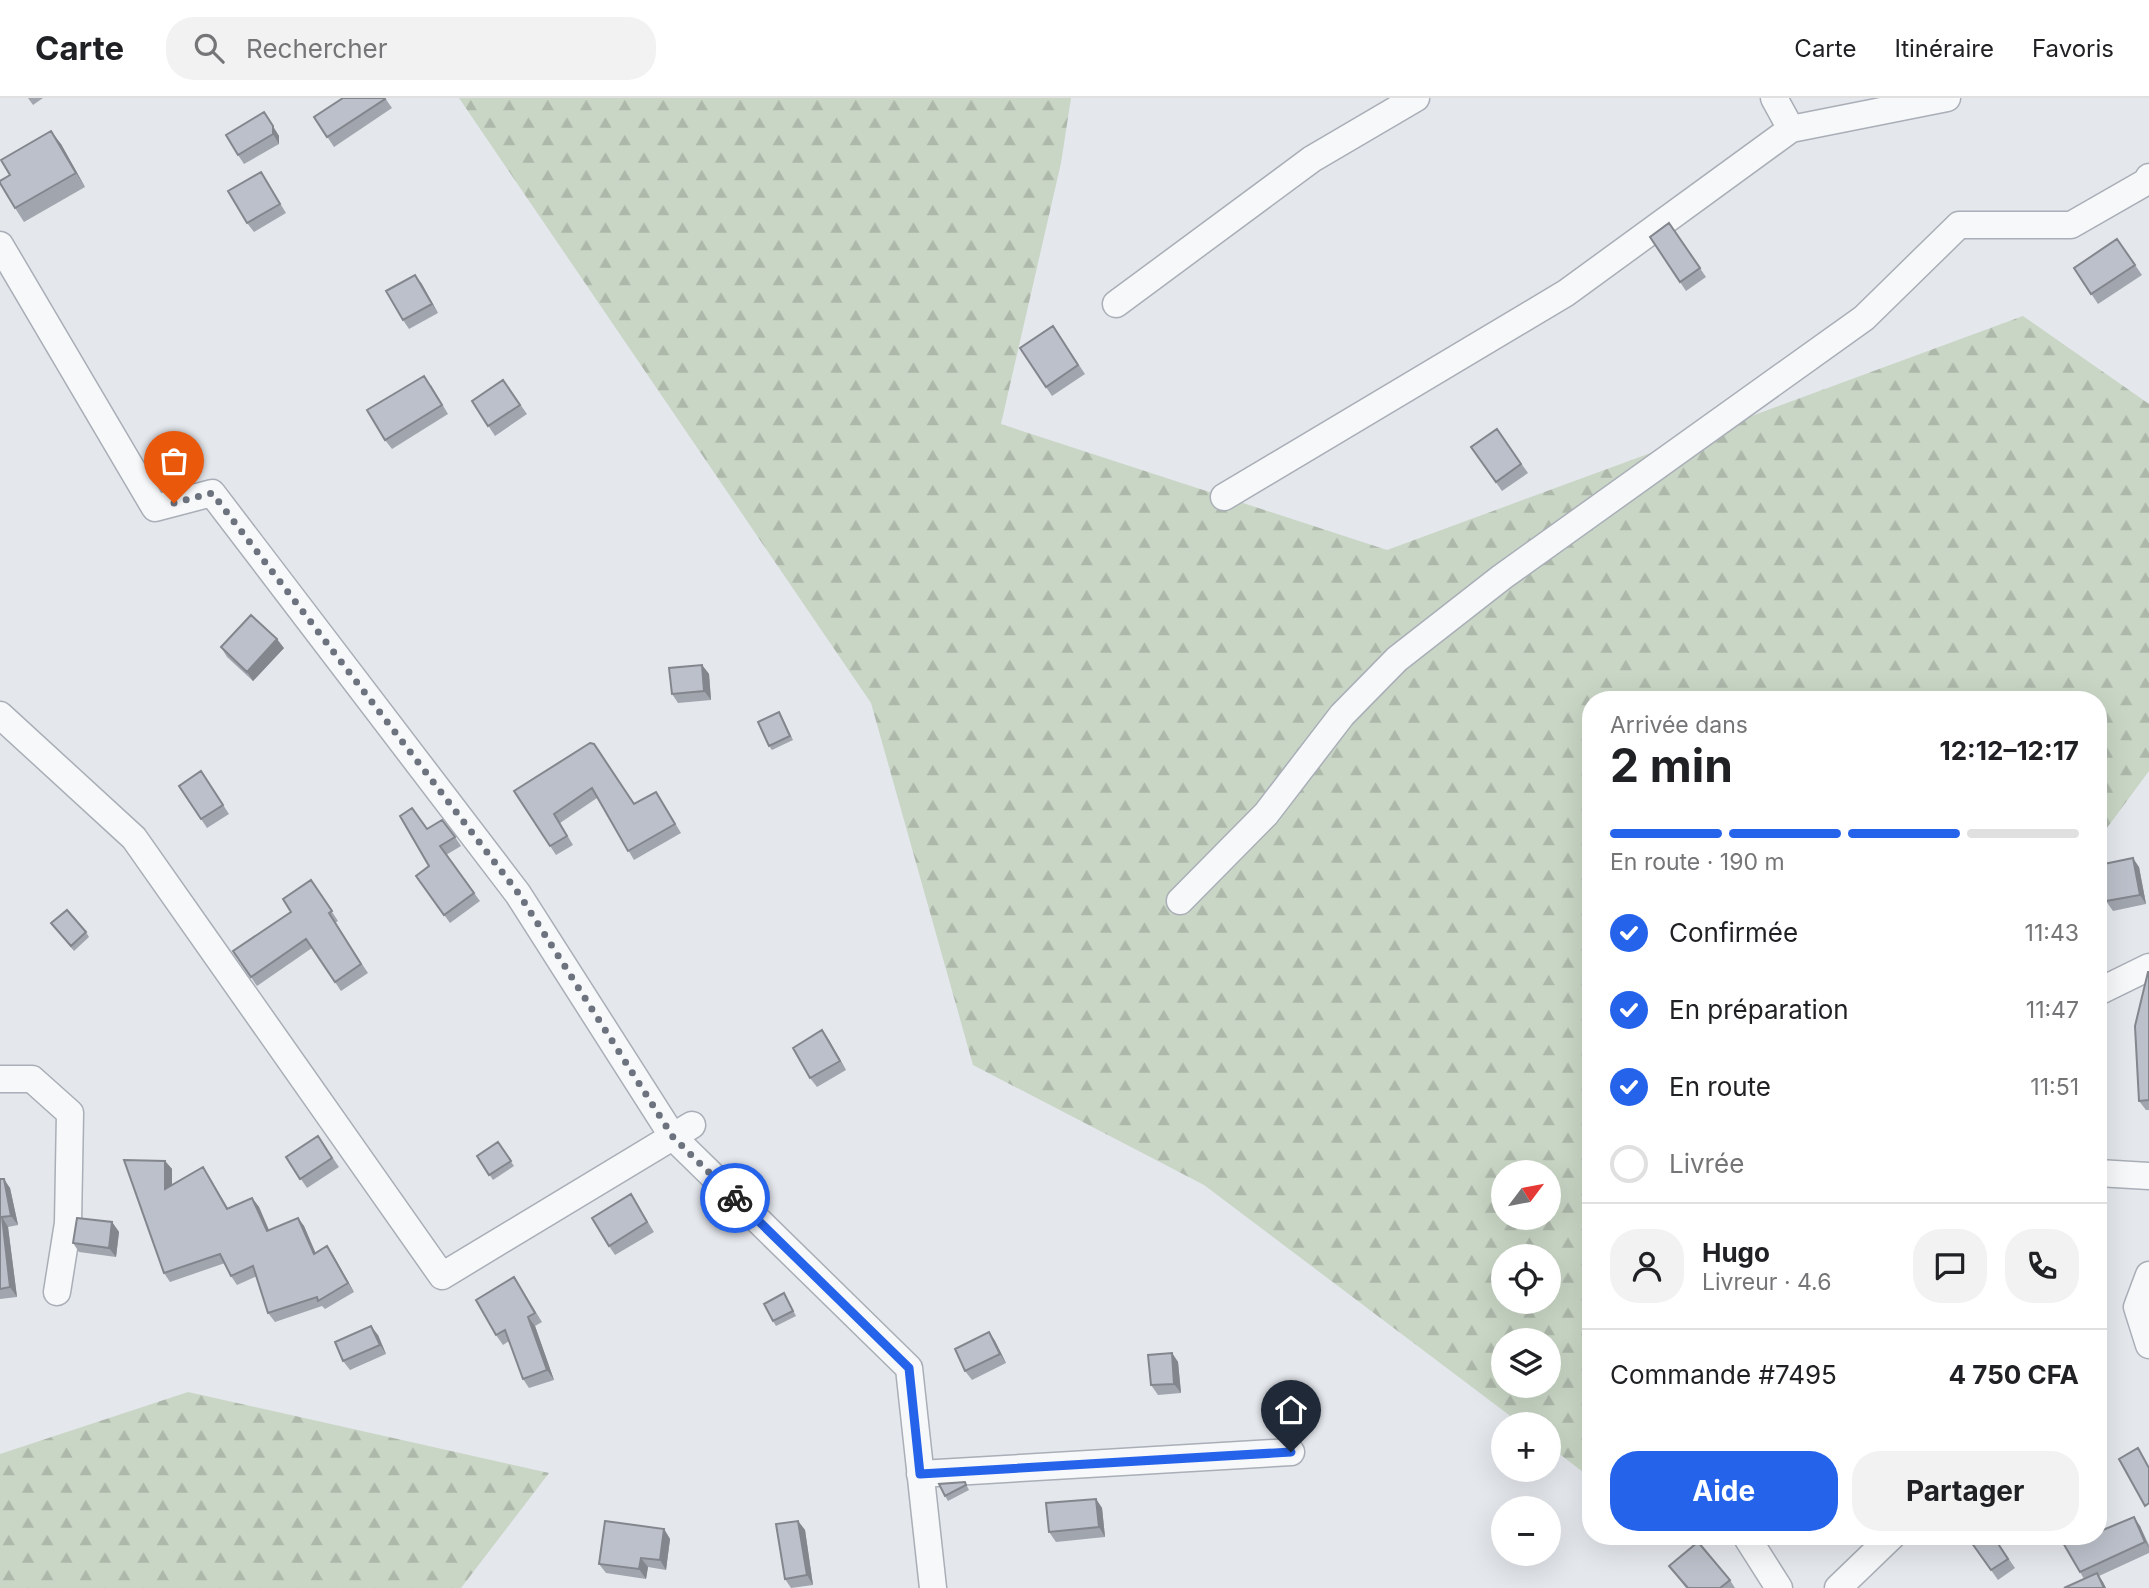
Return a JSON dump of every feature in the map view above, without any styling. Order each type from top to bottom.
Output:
[{"type":"street","points":[[1115,304],[1312,159],[1416,98]]},
{"type":"street","points":[[1774,98],[1791,129]]},
{"type":"street","points":[[1224,497],[1566,293],[1791,129],[1947,98]]},
{"type":"street","points":[[1180,901],[1266,814],[1342,715],[1397,659],[1502,577],[1864,318],[1959,225],[2071,225],[2146,183],[2149,177]]},
{"type":"street","points":[[0,245],[155,508],[212,493],[519,894],[682,1131],[909,1368],[933,1588]]},
{"type":"street","points":[[0,715],[134,838],[442,1276],[682,1131]]},
{"type":"street","points":[[2107,988],[2149,967]]},
{"type":"street","points":[[0,1079],[32,1079],[70,1113],[68,1223],[57,1293]]},
{"type":"street","points":[[2107,1173],[2149,1176]]},
{"type":"street","points":[[2149,1275],[2137,1307],[2149,1345]]},
{"type":"street","points":[[920,1474],[1291,1452]]},
{"type":"street","points":[[1752,1545],[1779,1588]]},
{"type":"street","points":[[1838,1588],[1883,1545]]},
{"type":"green space","points":[[459,98],[1071,98],[1061,163],[1001,424],[1387,550],[2023,316],[2149,404],[2149,771],[2107,828],[2107,691],[1582,691],[1582,1471],[1561,1455],[1561,1412],[1505,1412],[1204,1185],[973,1065],[871,703]]},
{"type":"green space","points":[[188,1392],[549,1473],[461,1588],[0,1588],[0,1454]]},
{"type":"building","points":[[343,98],[385,99],[327,137],[314,117]]},
{"type":"building","points":[[264,112],[273,126],[273,134],[238,155],[226,135]]},
{"type":"building","points":[[51,131],[76,173],[15,208],[0,183],[10,175],[1,160]]},
{"type":"building","points":[[261,172],[280,204],[247,223],[228,191]]},
{"type":"building","points":[[1669,223],[1700,268],[1680,282],[1650,237]]},
{"type":"building","points":[[2117,239],[2135,265],[2091,294],[2074,268]]},
{"type":"building","points":[[415,275],[432,304],[403,320],[386,291]]},
{"type":"building","points":[[1053,326],[1078,365],[1046,387],[1020,348]]},
{"type":"building","points":[[424,376],[442,405],[385,440],[367,410]]},
{"type":"building","points":[[503,380],[520,405],[488,426],[472,401]]},
{"type":"building","points":[[1497,429],[1521,464],[1496,482],[1471,447]]},
{"type":"building","points":[[251,615],[277,639],[247,672],[221,647]]},
{"type":"building","points":[[702,665],[704,691],[672,694],[669,668]]},
{"type":"building","points":[[779,712],[790,736],[769,746],[758,722]]},
{"type":"building","points":[[590,743],[594,744],[634,804],[656,792],[675,824],[628,851],[592,788],[554,814],[567,836],[550,846],[514,791]]},
{"type":"building","points":[[201,771],[223,805],[201,819],[179,786]]},
{"type":"building","points":[[412,808],[427,829],[442,820],[455,837],[440,846],[474,893],[444,915],[416,876],[429,866],[400,816]]},
{"type":"building","points":[[2133,858],[2140,895],[2107,901],[2107,863]]},
{"type":"building","points":[[311,880],[332,911],[329,913],[361,964],[335,982],[306,939],[251,977],[233,951],[291,912],[283,899]]},
{"type":"building","points":[[67,910],[86,932],[71,946],[51,923]]},
{"type":"building","points":[[2148,972],[2149,1100],[2139,1101],[2135,1026]]},
{"type":"building","points":[[822,1030],[840,1061],[810,1078],[793,1048]]},
{"type":"building","points":[[318,1136],[332,1158],[300,1179],[286,1157]]},
{"type":"building","points":[[498,1142],[511,1161],[489,1175],[477,1156]]},
{"type":"building","points":[[124,1160],[165,1161],[165,1189],[203,1167],[227,1209],[252,1198],[267,1231],[298,1218],[314,1254],[327,1246],[348,1283],[318,1301],[317,1297],[268,1313],[253,1266],[231,1276],[220,1254],[164,1273]]},
{"type":"building","points":[[0,1179],[4,1179],[11,1216],[2,1217],[10,1287],[0,1289]]},
{"type":"building","points":[[631,1194],[647,1222],[609,1246],[592,1218]]},
{"type":"building","points":[[77,1218],[112,1222],[109,1248],[73,1243]]},
{"type":"building","points":[[514,1277],[535,1313],[528,1317],[547,1370],[523,1379],[505,1330],[496,1335],[476,1300]]},
{"type":"building","points":[[784,1293],[793,1311],[773,1321],[764,1304]]},
{"type":"building","points":[[371,1326],[380,1345],[343,1361],[335,1342]]},
{"type":"building","points":[[989,1332],[1000,1354],[965,1371],[955,1349]]},
{"type":"building","points":[[1172,1353],[1174,1384],[1151,1385],[1148,1355]]},
{"type":"building","points":[[2138,1448],[2149,1468],[2149,1503],[2145,1506],[2119,1459]]},
{"type":"building","points":[[965,1482],[966,1485],[945,1496],[939,1484]]},
{"type":"building","points":[[1096,1499],[1099,1527],[1049,1532],[1046,1503]]},
{"type":"building","points":[[2134,1517],[2145,1542],[2080,1572],[2064,1545],[2107,1545],[2107,1528]]},
{"type":"building","points":[[605,1521],[664,1529],[660,1560],[641,1558],[639,1569],[599,1564]]},
{"type":"building","points":[[798,1521],[807,1575],[785,1579],[776,1524]]},
{"type":"building","points":[[1694,1545],[1701,1545],[1730,1580],[1720,1588],[1688,1588],[1669,1566]]},
{"type":"building","points":[[1973,1545],[1999,1545],[2008,1559],[1991,1570]]},
{"type":"building","points":[[2097,1573],[2104,1588],[2064,1588]]},
{"type":"way so far","points":[[174,503],[212,493],[519,894],[673,1137],[735,1198]]},
{"type":"route","points":[[735,1198],[909,1368],[920,1474],[1291,1452]]}]
